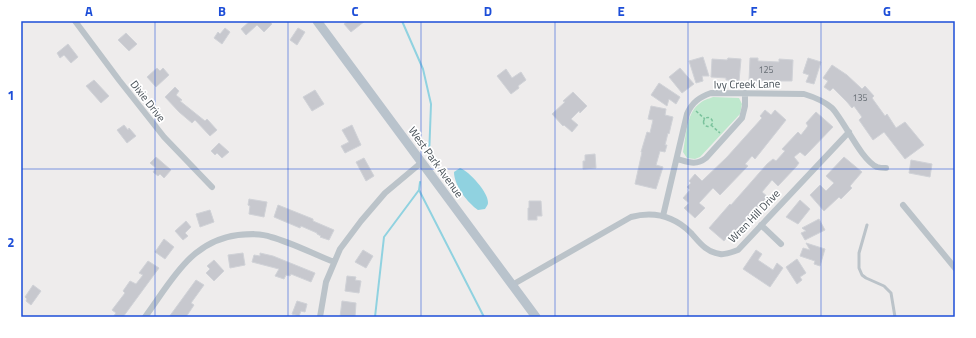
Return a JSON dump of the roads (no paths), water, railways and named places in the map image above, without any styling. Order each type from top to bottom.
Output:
[{"type":"main road","name":"West Park Avenue","points":[[317,21],[536,317]]},
{"type":"street","name":"Dixie Drive","points":[[75,21],[164,137],[212,187]]},
{"type":"street","name":"Ivy Creek Lane","points":[[663,216],[687,114],[696,101],[711,93],[804,94],[814,97],[832,109],[868,160],[878,168],[886,168]]},
{"type":"street","points":[[677,159],[695,163],[701,162],[706,158],[742,118],[745,106],[745,93]]},
{"type":"street","name":"Wren Hill Drive","points":[[512,285],[631,217],[642,214],[663,216],[680,224],[690,232],[705,249],[722,255],[738,250],[849,132]]},
{"type":"street","points":[[320,317],[326,282],[340,249],[361,220],[385,193],[422,162]]},
{"type":"street","points":[[903,205],[955,268]]},
{"type":"street","points":[[761,226],[781,244]]},
{"type":"street","points":[[145,317],[185,262],[195,252],[210,243],[230,236],[250,234],[270,236],[334,262]]},
{"type":"lane","points":[[867,225],[859,253],[859,268],[862,275],[884,286],[891,293],[895,317]]},
{"type":"water","points":[[460,168],[468,173],[482,188],[488,203],[485,209],[478,210],[474,207],[466,199],[459,188],[456,183],[454,172]]},
{"type":"waterway","points":[[402,21],[423,69],[431,104],[429,157]]},
{"type":"waterway","points":[[375,317],[384,237],[419,190],[420,182]]},
{"type":"waterway","points":[[419,190],[484,317],[502,317]]}]
